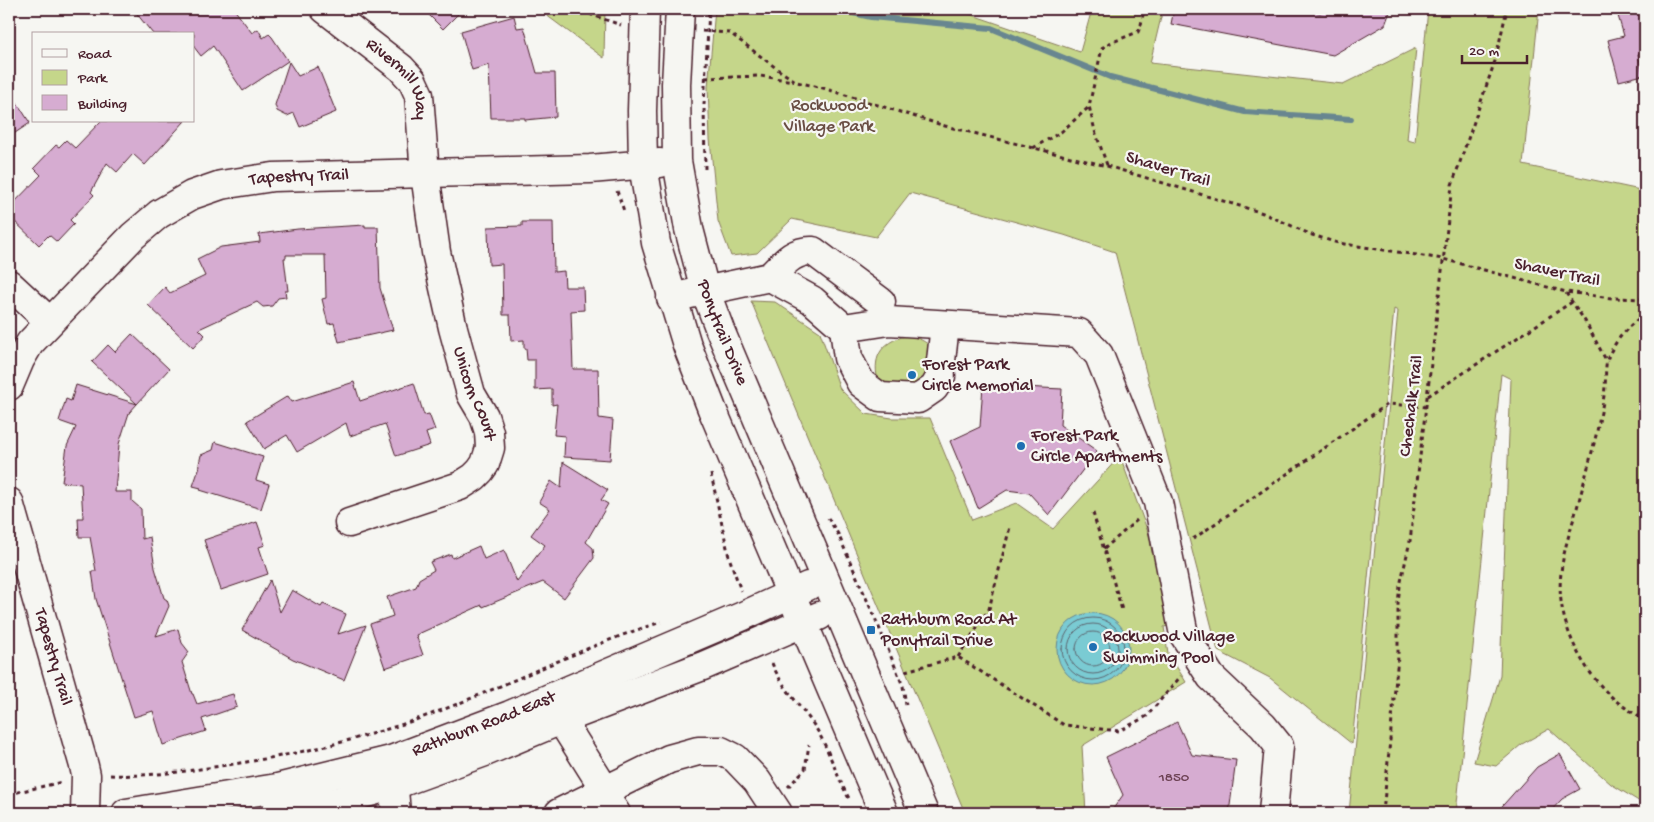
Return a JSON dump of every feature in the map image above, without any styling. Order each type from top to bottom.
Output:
[{"type":"street","name":"Rivermill Way","points":[[325,9],[401,68],[412,80],[420,101],[425,174]]},
{"type":"street","name":"Ponytrail Drive","points":[[680,9],[676,84],[677,161],[689,229],[705,290],[720,330],[924,813]]},
{"type":"street","name":"Ponytrail Drive","points":[[636,17],[642,111],[643,165],[656,243],[687,345],[802,623]]},
{"type":"street","name":"Tapestry Trail","points":[[9,386],[12,375],[30,343],[133,236],[159,214],[192,196],[221,185],[273,177],[590,169],[677,161]]},
{"type":"street","name":"Unicorn Court","points":[[350,523],[460,486],[480,471],[490,448],[489,432],[484,416],[471,394],[451,318],[436,252],[425,174]]},
{"type":"street","points":[[672,298],[770,276],[791,256],[803,251],[813,251],[881,302]]},
{"type":"street","points":[[770,276],[812,300],[844,328],[848,358],[860,383],[880,397],[918,399],[934,388],[941,376],[945,325]]},
{"type":"street","points":[[9,284],[49,322]]},
{"type":"street","points":[[844,328],[889,321],[1079,333],[1099,355],[1158,502],[1184,635],[1211,677],[1263,726],[1279,746],[1273,813]]},
{"type":"street","name":"Tapestry Trail","points":[[9,502],[86,774],[85,813]]},
{"type":"street","name":"Rathburn Road East","points":[[126,813],[277,788],[392,773],[485,752],[555,710],[825,578]]},
{"type":"street","name":"Rathburn Road East","points":[[555,710],[703,666],[837,608]]},
{"type":"street","points":[[802,623],[884,813]]},
{"type":"street","points":[[555,710],[610,802]]},
{"type":"street","points":[[559,813],[610,802],[668,759],[698,751],[721,751],[735,758],[757,781],[775,808]]},
{"type":"street","points":[[392,773],[396,813]]},
{"type":"street","name":"Rathburn Road East","points":[[274,813],[339,801],[392,773]]},
{"type":"path","points":[[583,9],[592,15],[636,17]]},
{"type":"path","points":[[705,170],[704,105],[709,9]]},
{"type":"path","points":[[1108,166],[1095,131],[1089,106],[1100,57],[1105,45],[1138,32],[1144,9]]},
{"type":"path","name":"Chechalk Trail","points":[[1383,813],[1398,657],[1398,603],[1410,542],[1452,185],[1495,61],[1507,9]]},
{"type":"path","name":"Shaver Trail","points":[[696,30],[730,33],[797,82],[823,88],[945,126],[1108,166],[1263,213],[1312,235],[1338,243],[1443,259],[1566,292],[1612,298],[1645,299]]},
{"type":"path","points":[[705,78],[760,76],[797,82]]},
{"type":"path","points":[[1033,148],[1061,132],[1089,106]]},
{"type":"path","points":[[1566,292],[1585,320],[1607,362]]},
{"type":"path","points":[[1428,396],[1572,302]]},
{"type":"path","points":[[1645,314],[1615,344],[1607,362],[1605,388],[1597,431],[1563,556],[1560,578],[1561,601],[1572,642],[1588,669],[1614,700],[1645,720]]},
{"type":"path","points":[[1193,539],[1388,404],[1426,407]]},
{"type":"path","points":[[1104,549],[1158,502]]},
{"type":"path","points":[[1093,513],[1122,610]]},
{"type":"path","points":[[826,515],[838,534],[881,633],[906,697],[906,706]]},
{"type":"path","points":[[905,671],[958,657],[989,609],[1010,528]]},
{"type":"path","points":[[734,592],[748,585]]},
{"type":"path","points":[[107,775],[134,776],[199,770],[274,758],[383,731],[429,715],[618,637],[668,620]]},
{"type":"path","points":[[958,657],[1064,725],[1118,731],[1147,716],[1198,657]]},
{"type":"path","points":[[770,660],[780,682],[818,732],[852,804]]},
{"type":"path","points":[[775,808],[805,769],[809,745]]},
{"type":"path","points":[[9,794],[68,781]]},
{"type":"green space","points":[[538,9],[605,9],[604,58]]},
{"type":"green space","name":"Rockwood Village Park","points":[[715,9],[955,9],[1080,52],[1092,9],[1163,9],[1150,63],[1343,84],[1416,48],[1407,140],[1415,142],[1428,9],[1539,9],[1523,165],[1645,191],[1645,805],[1611,784],[1549,729],[1522,744],[1496,766],[1474,762],[1500,676],[1511,379],[1501,374],[1456,813],[1349,813],[1398,311],[1394,309],[1352,744],[1270,678],[1218,651],[1115,252],[1064,235],[910,193],[876,237],[792,219],[757,253],[731,256],[718,221],[710,139],[708,87]]},
{"type":"green space","points":[[751,301],[775,302],[820,332],[840,389],[866,414],[892,418],[930,418],[972,520],[1016,503],[1053,529],[1120,456],[1149,535],[1152,553],[1158,552],[1172,625],[1164,627],[1168,653],[1186,682],[1082,746],[1086,813],[965,813]]},
{"type":"green space","points":[[906,336],[921,340],[934,349],[934,388],[879,384],[876,367],[880,353],[890,343]]},
{"type":"water","name":"Rockwood Village Swimming Pool","points":[[1093,613],[1107,616],[1119,623],[1126,635],[1129,649],[1126,663],[1119,675],[1107,682],[1093,685],[1079,682],[1067,675],[1060,663],[1057,649],[1060,635],[1067,623],[1079,616]]},
{"type":"building","points":[[133,9],[234,9],[252,33],[258,29],[263,38],[269,34],[288,61],[243,91],[213,46],[201,56],[195,48],[195,32],[151,32]]},
{"type":"building","points":[[423,9],[463,9],[443,29]]},
{"type":"building","points":[[1174,9],[1297,9],[1320,13],[1329,9],[1391,9],[1385,25],[1333,55],[1171,24]]},
{"type":"building","points":[[1616,9],[1645,9],[1645,52],[1638,54],[1643,75],[1619,81],[1608,40],[1624,36]]},
{"type":"building","points":[[514,16],[517,28],[524,27],[537,73],[555,73],[556,117],[525,120],[525,118],[491,118],[489,65],[472,70],[461,31]]},
{"type":"building","points":[[289,62],[298,76],[318,67],[336,112],[300,127],[294,113],[287,116],[277,111],[275,105]]},
{"type":"building","points":[[9,90],[30,123],[9,137]]},
{"type":"building","points":[[100,122],[184,122],[145,165],[133,154],[117,172],[107,163],[91,192],[94,195],[70,220],[74,224],[57,242],[49,235],[39,245],[9,216],[9,208],[41,175],[34,168],[56,145],[59,147],[66,140],[75,148]]},
{"type":"building","points":[[522,222],[553,222],[554,272],[564,271],[565,287],[583,287],[584,310],[571,311],[573,369],[598,369],[599,418],[613,420],[610,460],[564,457],[565,436],[554,435],[557,404],[552,405],[552,389],[535,390],[535,360],[527,360],[524,340],[511,341],[510,315],[503,315],[502,264],[489,265],[488,227],[522,226]]},
{"type":"building","points":[[365,225],[365,227],[378,227],[380,288],[393,330],[339,342],[334,323],[328,324],[322,299],[326,298],[325,255],[286,255],[286,258],[284,258],[288,291],[285,291],[286,297],[278,298],[272,306],[263,307],[257,302],[199,329],[205,335],[193,348],[148,305],[165,287],[170,293],[205,276],[197,259],[221,247],[260,242],[259,234],[298,229]]},
{"type":"building","points":[[132,334],[169,369],[137,404],[92,362],[108,345],[115,352]]},
{"type":"building","points":[[354,382],[360,401],[414,383],[424,415],[429,414],[435,430],[426,433],[430,445],[396,456],[385,424],[350,436],[346,423],[297,452],[287,435],[264,449],[247,421],[288,396],[292,402]]},
{"type":"building","points":[[76,385],[137,404],[129,413],[119,444],[115,492],[132,492],[132,501],[141,509],[142,539],[150,537],[155,568],[164,598],[169,606],[156,636],[178,629],[182,643],[189,652],[182,662],[197,704],[233,694],[237,707],[202,719],[206,731],[163,745],[153,711],[134,717],[96,599],[92,571],[96,571],[90,537],[79,537],[78,518],[83,518],[81,484],[62,482],[67,446],[76,427],[59,421],[66,399],[71,401]]},
{"type":"building","name":"Forest Park Circle Apartments","points":[[983,385],[1062,389],[1060,425],[1097,451],[1049,515],[1029,493],[1007,490],[978,508],[950,441],[980,427]]},
{"type":"building","points":[[215,442],[263,457],[256,480],[269,484],[261,509],[200,490],[201,488],[193,486],[200,466],[201,455],[213,450]]},
{"type":"building","points":[[563,462],[608,490],[601,500],[608,504],[586,542],[593,548],[594,558],[564,598],[543,582],[483,607],[482,605],[416,635],[423,655],[385,668],[370,624],[393,616],[387,597],[416,587],[419,579],[434,570],[430,562],[451,554],[452,558],[479,546],[484,559],[504,550],[517,582],[545,545],[531,535],[550,509],[539,502],[551,481],[561,488]]},
{"type":"building","points":[[257,522],[265,545],[259,547],[268,574],[221,590],[204,540]]},
{"type":"building","points":[[270,580],[280,612],[292,590],[321,607],[323,604],[346,614],[338,634],[366,625],[344,680],[293,659],[242,630]]},
{"type":"building","points":[[1177,722],[1192,755],[1236,760],[1229,813],[1110,813],[1123,795],[1106,757]]},
{"type":"building","points":[[1560,754],[1580,789],[1562,799],[1549,813],[1496,813],[1537,767]]},
{"type":"waterway","points":[[835,9],[871,17],[991,28],[1110,77],[1245,112],[1351,119]]},
{"type":"place","name":"Forest Park Circle Memorial","points":[[912,375]]},
{"type":"place","name":"Forest Park Circle Apartments","points":[[1021,446]]},
{"type":"place","name":"Rathburn Road At Ponytrail Drive","points":[[871,630]]},
{"type":"place","name":"Rockwood Village Swimming Pool","points":[[1093,647]]}]
